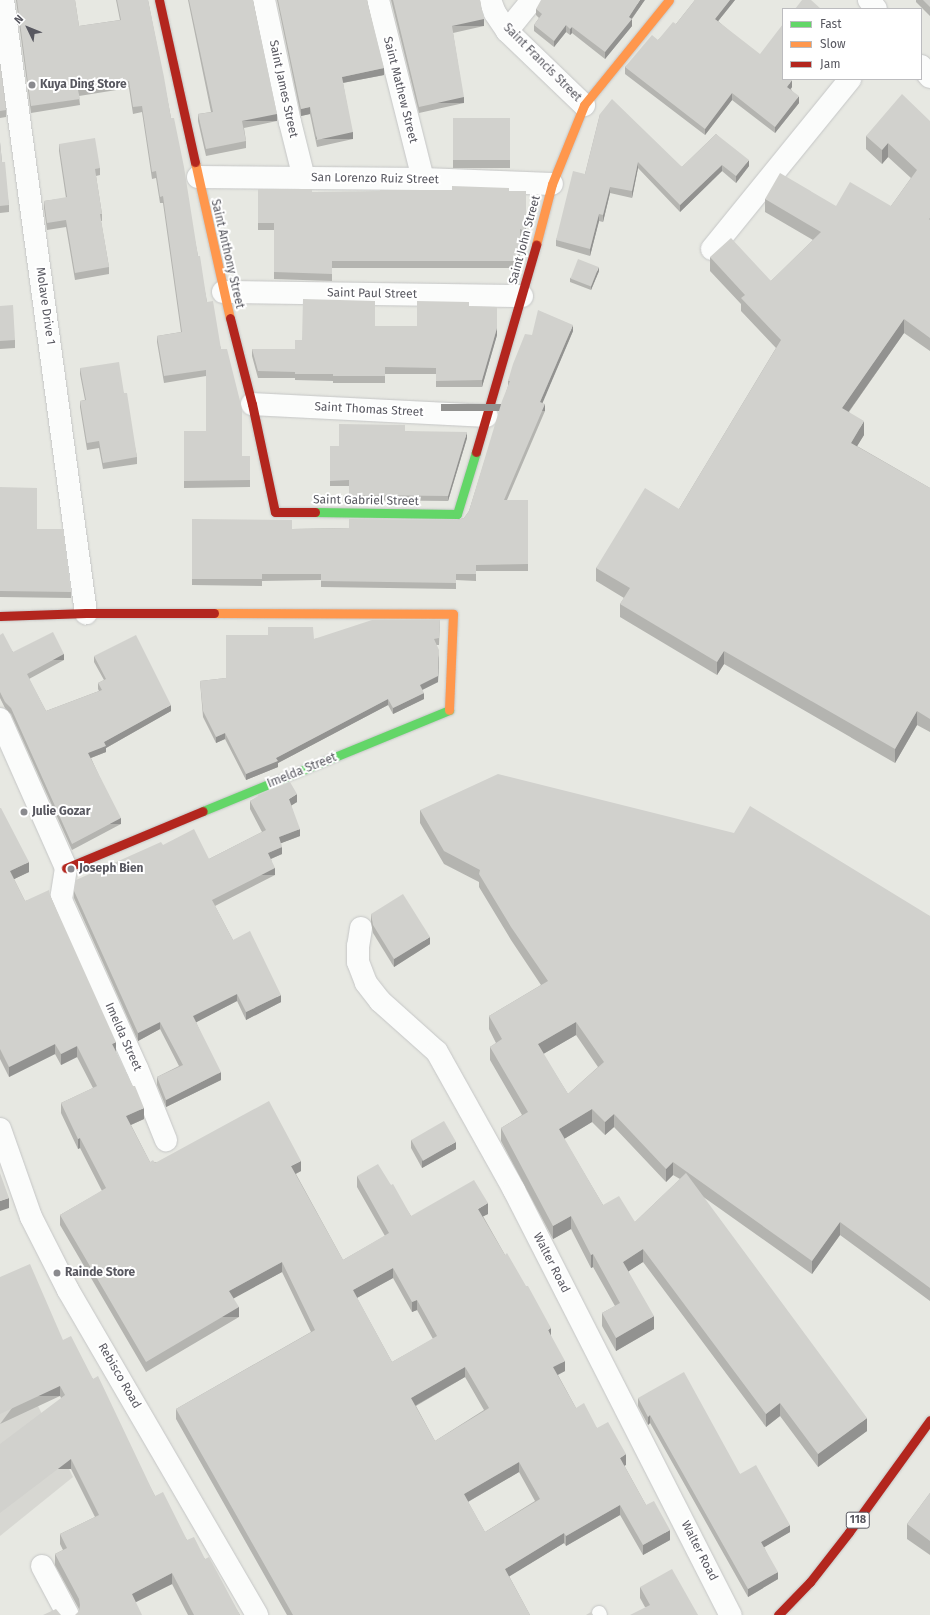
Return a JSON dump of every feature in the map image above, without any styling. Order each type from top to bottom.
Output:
[{"type":"street","name":"Molave Drive 1","points":[[3,0],[86,613]]},
{"type":"street","name":"Saint Anthony Street","points":[[159,0],[223,292],[252,404],[275,512]]},
{"type":"street","name":"Saint James Street","points":[[264,0],[290,122],[304,178]]},
{"type":"street","name":"Saint Mathew Street","points":[[378,0],[423,179]]},
{"type":"street","name":"Saint Francis Street","points":[[490,0],[495,13],[507,31],[584,105]]},
{"type":"street","points":[[507,31],[532,0]]},
{"type":"street","name":"Saint John Street","points":[[457,514],[522,296],[552,184],[584,105],[669,0]]},
{"type":"street","points":[[869,0],[875,8]]},
{"type":"street","points":[[922,67],[930,77]]},
{"type":"street","points":[[712,249],[849,80]]},
{"type":"street","name":"San Lorenzo Ruiz Street","points":[[198,177],[423,179],[552,184]]},
{"type":"street","name":"Saint Paul Street","points":[[223,292],[522,296]]},
{"type":"street","name":"Saint Thomas Street","points":[[252,404],[486,416]]},
{"type":"street","name":"Saint Gabriel Street","points":[[275,512],[457,514]]},
{"type":"street","name":"Imelda Street","points":[[86,613],[453,614],[449,710],[66,868],[61,900],[134,1061],[166,1140]]},
{"type":"street","points":[[0,616],[86,613]]},
{"type":"street","points":[[0,719],[66,868]]},
{"type":"street","name":"Walter Road","points":[[361,928],[358,946],[358,962],[366,983],[380,1001],[437,1052],[514,1190],[732,1615]]},
{"type":"street","name":"Rebisco Road","points":[[0,1128],[31,1217],[49,1254],[68,1290],[257,1615]]},
{"type":"street","name":"118","points":[[778,1615],[810,1582],[850,1532],[930,1420]]},
{"type":"street","points":[[42,1566],[68,1615]]},
{"type":"shaded area","points":[[0,1329],[73,1477],[0,1536]]},
{"type":"building","points":[[17,0],[75,0],[79,26],[121,20],[117,0],[148,0],[171,118],[174,118],[184,167],[207,302],[213,301],[221,349],[227,349],[242,409],[242,456],[250,456],[250,480],[184,481],[184,431],[206,431],[206,370],[164,376],[157,336],[182,332],[163,196],[160,197],[156,171],[152,172],[142,106],[133,107],[129,81],[78,90],[80,99],[31,106]]},
{"type":"building","points":[[189,0],[253,0],[277,114],[242,121],[246,141],[206,149],[198,114],[213,112]]},
{"type":"building","points":[[278,0],[367,0],[384,68],[342,77],[353,132],[317,140],[310,107],[301,109]]},
{"type":"building","points":[[393,0],[480,0],[484,19],[452,26],[464,97],[419,107]]},
{"type":"building","points":[[541,0],[640,0],[629,17],[632,19],[605,52],[572,27],[570,29],[566,25],[554,41],[534,25],[542,14],[536,9]]},
{"type":"building","points":[[695,0],[730,0],[715,19],[760,54],[782,25],[782,80],[792,80],[787,87],[799,96],[775,127],[732,93],[705,129],[625,67],[652,35],[658,40],[673,22],[676,24]]},
{"type":"building","points":[[802,0],[811,0],[820,8],[796,8]]},
{"type":"building","points":[[923,0],[930,0],[930,7]]},
{"type":"building","points":[[0,64],[6,110],[0,111]]},
{"type":"building","points":[[902,94],[930,121],[930,338],[904,319],[842,408],[864,421],[851,443],[930,488],[930,719],[917,711],[895,749],[724,651],[717,662],[620,604],[630,588],[596,568],[645,488],[679,509],[781,340],[741,298],[745,295],[710,257],[731,238],[771,281],[821,232],[765,199],[780,173],[836,206],[850,182],[891,206],[917,170],[888,143],[882,150],[866,136]]},
{"type":"building","points":[[612,99],[682,167],[716,134],[749,160],[736,176],[722,165],[680,205],[638,162],[632,191],[610,187],[603,215],[599,214],[590,249],[556,240],[573,171],[585,174],[600,114]]},
{"type":"building","points":[[453,118],[510,118],[510,160],[453,160]]},
{"type":"building","points":[[95,138],[100,168],[95,169],[102,214],[100,214],[109,267],[75,273],[66,220],[47,223],[44,201],[67,197],[59,144]]},
{"type":"building","points":[[0,142],[2,162],[5,162],[9,205],[0,206]]},
{"type":"building","points":[[452,186],[509,188],[509,191],[526,191],[525,231],[520,229],[520,250],[516,261],[332,261],[332,274],[274,272],[274,223],[258,223],[258,189],[312,189],[312,192],[380,192],[380,190],[452,190]]},
{"type":"building","points":[[578,259],[599,267],[591,286],[570,279]]},
{"type":"building","points":[[303,299],[375,301],[375,326],[417,326],[417,301],[469,302],[469,306],[497,307],[497,328],[482,380],[436,381],[436,368],[385,367],[385,376],[333,376],[333,374],[295,374],[295,372],[258,371],[252,349],[295,349],[295,340],[302,340]]},
{"type":"building","points":[[13,305],[15,340],[0,341],[0,306]]},
{"type":"building","points":[[538,310],[573,325],[540,402],[545,404],[504,500],[528,500],[528,564],[476,565],[476,574],[456,574],[456,583],[321,581],[321,574],[262,574],[262,579],[192,579],[192,519],[292,520],[292,529],[349,528],[349,519],[457,520],[464,518],[469,511],[502,401],[510,381],[508,381],[513,364],[525,334],[532,335]]},
{"type":"building","points":[[119,362],[124,393],[127,393],[137,457],[103,463],[99,441],[87,443],[80,401],[86,400],[80,368]]},
{"type":"building","points":[[339,424],[405,425],[405,431],[467,432],[448,496],[349,495],[349,480],[330,481],[330,446],[339,446]]},
{"type":"building","points":[[0,487],[37,488],[37,529],[63,529],[71,592],[0,591]]},
{"type":"building","points":[[372,620],[440,620],[439,638],[434,639],[439,650],[438,676],[420,685],[424,693],[393,708],[388,699],[276,758],[278,761],[246,774],[225,733],[216,737],[203,711],[200,681],[226,678],[226,635],[268,635],[268,627],[313,627],[314,639]]},
{"type":"building","points":[[53,632],[64,654],[27,674],[46,711],[102,690],[98,683],[106,679],[94,656],[136,635],[171,705],[104,742],[106,746],[88,753],[121,818],[72,844],[11,708],[5,702],[0,692],[0,635],[3,633],[13,652]]},
{"type":"building","points":[[498,774],[734,833],[750,806],[930,916],[930,1288],[840,1222],[812,1261],[673,1162],[666,1169],[614,1114],[605,1122],[592,1109],[559,1129],[603,1205],[619,1196],[635,1222],[686,1173],[867,1418],[818,1454],[780,1403],[766,1414],[643,1249],[623,1262],[654,1316],[616,1338],[602,1313],[620,1303],[593,1254],[591,1255],[571,1216],[553,1226],[501,1128],[528,1112],[490,1047],[502,1039],[489,1016],[548,981],[511,927],[479,874],[480,870],[444,851],[420,810]],"holes":[[[576,1022],[604,1062],[568,1094],[538,1044]]]},
{"type":"building","points":[[290,782],[297,794],[289,799],[300,829],[279,837],[282,847],[268,853],[275,868],[212,900],[233,940],[250,931],[281,995],[246,1012],[237,994],[193,1016],[221,1072],[166,1100],[157,1077],[183,1065],[160,1022],[138,1033],[74,891],[76,880],[161,842],[163,845],[194,829],[209,859],[266,830],[250,801],[258,795]]},
{"type":"building","points":[[1,808],[29,862],[10,871],[25,901],[49,890],[116,1042],[112,1044],[133,1086],[135,1086],[144,1108],[126,1116],[150,1162],[153,1160],[155,1163],[269,1101],[301,1161],[291,1166],[343,1260],[389,1233],[357,1176],[378,1164],[391,1185],[393,1184],[411,1216],[474,1180],[488,1203],[478,1209],[505,1255],[507,1253],[526,1286],[528,1286],[551,1328],[548,1330],[565,1361],[553,1367],[576,1408],[584,1403],[597,1428],[608,1422],[626,1454],[620,1458],[646,1505],[654,1501],[670,1530],[643,1545],[620,1505],[566,1536],[564,1533],[505,1569],[530,1615],[293,1615],[176,1409],[315,1330],[282,1262],[229,1291],[239,1307],[146,1362],[60,1215],[106,1188],[80,1138],[78,1139],[61,1103],[97,1086],[77,1046],[61,1054],[55,1044],[9,1067],[0,1049]],"holes":[[[393,1268],[412,1302],[417,1300],[437,1336],[392,1362],[353,1290]],[[465,1367],[489,1408],[435,1441],[411,1398]],[[519,1462],[540,1499],[485,1532],[464,1494]]]},
{"type":"building","points":[[403,894],[430,937],[394,959],[373,925],[371,914]]},
{"type":"building","points":[[444,1121],[456,1142],[423,1161],[411,1140]]},
{"type":"building","points":[[0,1173],[9,1198],[0,1201]]},
{"type":"building","points":[[30,1264],[63,1340],[71,1336],[93,1379],[98,1376],[155,1496],[163,1492],[187,1540],[194,1537],[205,1559],[209,1557],[240,1615],[194,1615],[172,1573],[132,1594],[142,1615],[75,1615],[79,1611],[79,1599],[55,1554],[67,1548],[60,1534],[99,1515],[71,1459],[0,1513],[0,1444],[65,1395],[60,1386],[0,1414],[0,1277]]},
{"type":"building","points":[[684,1372],[740,1474],[756,1465],[790,1525],[761,1542],[778,1572],[748,1589],[650,1415],[648,1417],[638,1398]]},
{"type":"building","points":[[930,1493],[930,1541],[907,1524]]},
{"type":"building","points":[[672,1569],[698,1615],[630,1615],[650,1605],[640,1587]]},
{"type":"building","points":[[56,1609],[61,1615],[43,1615]]},
{"type":"building","points":[[591,1612],[593,1615],[586,1615]]},
{"type":"traffic: fast","points":[[315,512],[457,514],[476,452]]},
{"type":"traffic: fast","points":[[203,811],[449,710]]},
{"type":"traffic: slow","points":[[536,245],[552,184],[584,105],[669,0]]},
{"type":"traffic: slow","points":[[195,162],[230,318]]},
{"type":"traffic: slow","points":[[214,613],[453,614],[449,710]]},
{"type":"traffic: jam","points":[[159,0],[195,162]]},
{"type":"traffic: jam","points":[[476,452],[536,245]]},
{"type":"traffic: jam","points":[[230,318],[252,404],[275,512],[315,512]]},
{"type":"traffic: jam","points":[[0,616],[86,613],[214,613]]},
{"type":"traffic: jam","points":[[66,868],[203,811]]},
{"type":"traffic: jam","points":[[778,1615],[810,1582],[849,1532],[930,1420]]},
{"type":"place","name":"Kuya Ding Store","points":[[32,85]]},
{"type":"place","name":"Julie Gozar","points":[[24,812]]},
{"type":"place","name":"Joseph Bien","points":[[71,869]]},
{"type":"place","name":"Rainde Store","points":[[57,1273]]}]
